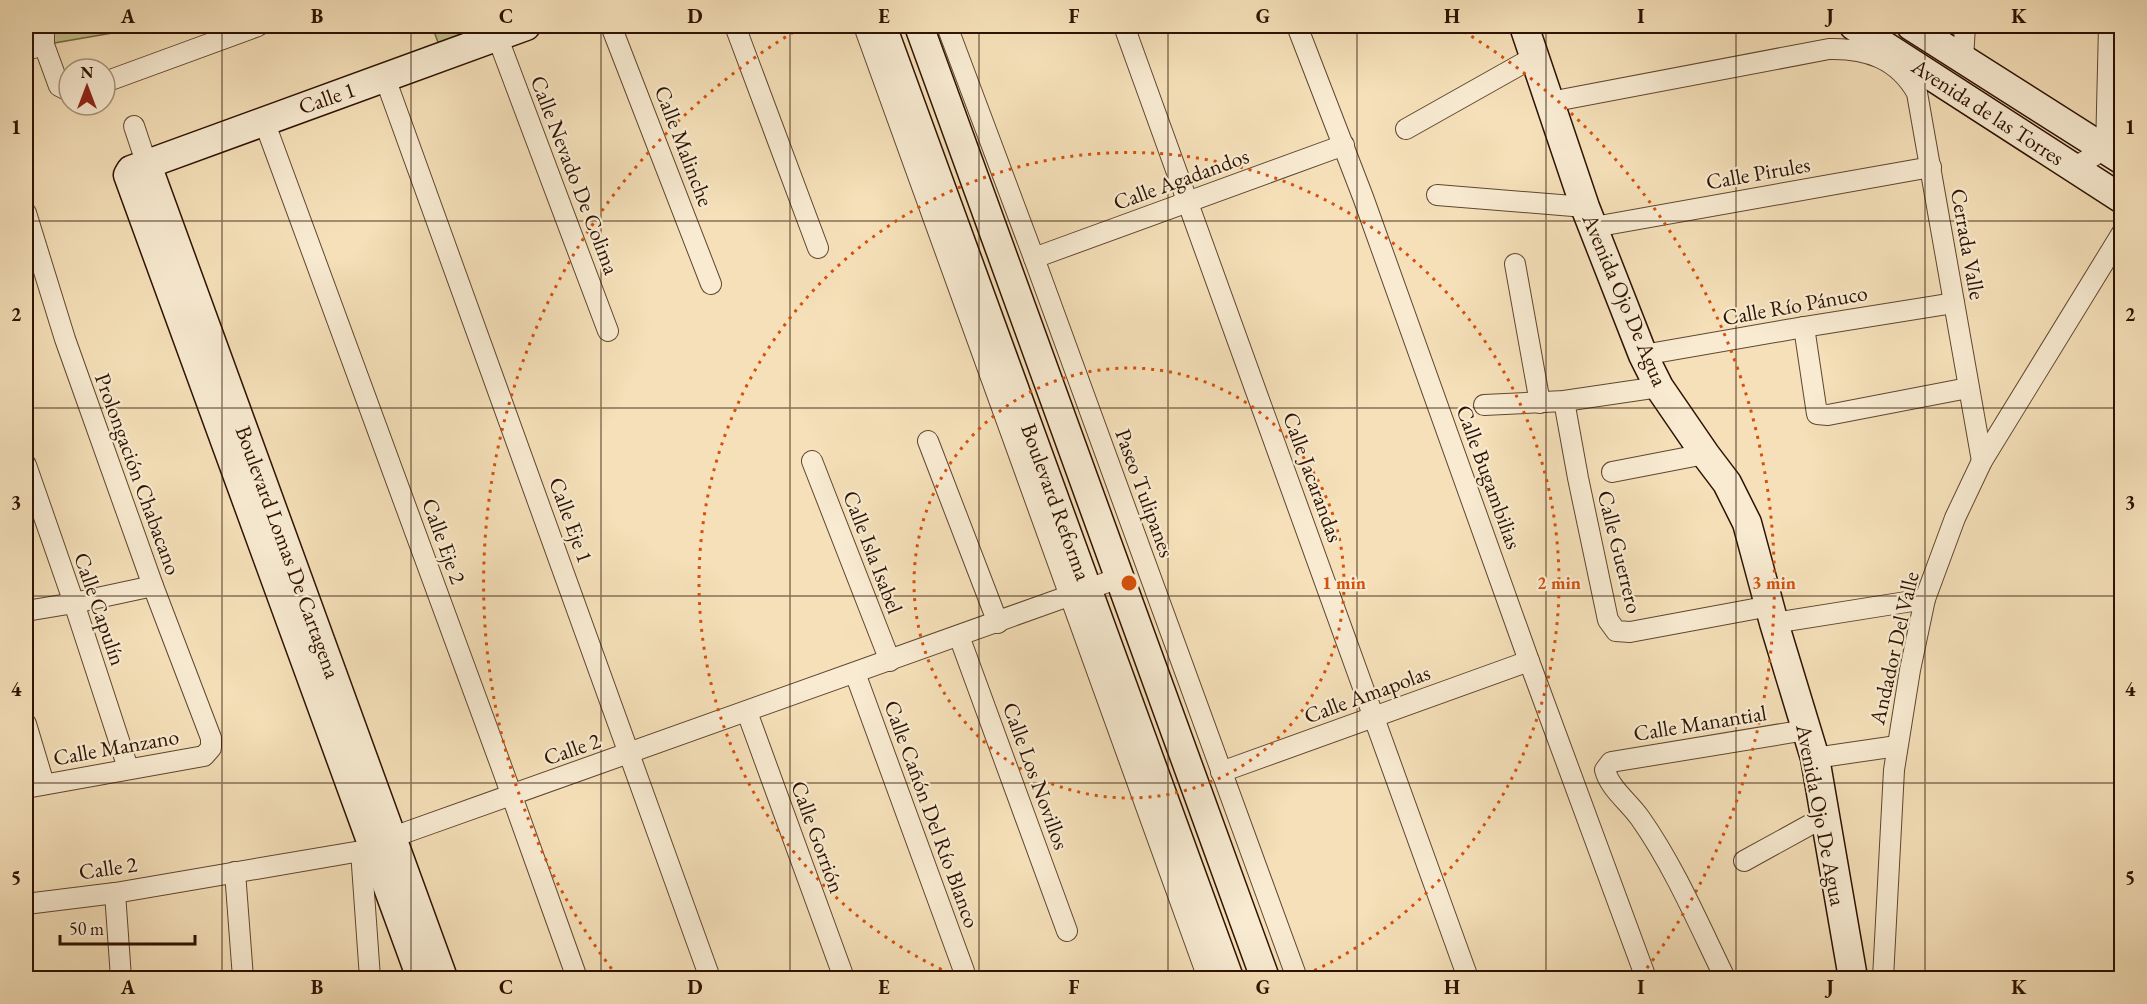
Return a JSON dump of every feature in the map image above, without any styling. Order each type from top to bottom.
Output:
[{"type":"main road","name":"Calle 1","points":[[138,169],[526,26]]},
{"type":"main road","name":"Boulevard Reforma","points":[[882,26],[1079,593],[1229,978]]},
{"type":"main road","name":"Boulevard Reforma","points":[[919,26],[1265,978]]},
{"type":"main road","name":"Avenida Ojo De Agua","points":[[1524,26],[1590,217],[1643,356],[1659,387],[1727,483],[1747,523],[1815,758],[1852,978]]},
{"type":"main road","name":"Avenida de las Torres","points":[[1854,26],[2121,199]]},
{"type":"main road","name":"Avenida de las Torres","points":[[1911,26],[2116,149]]},
{"type":"main road","name":"Boulevard Lomas De Cartagena","points":[[138,169],[250,477],[421,978]]},
{"type":"main road","name":"Boulevard Lomas De Cartagena","points":[[376,845],[443,978]]},
{"type":"street","points":[[117,78],[258,26]]},
{"type":"street","name":"Calle Malinche","points":[[612,26],[711,284]]},
{"type":"street","points":[[735,26],[818,248]]},
{"type":"street","points":[[864,26],[1079,593],[1208,978]]},
{"type":"street","name":"Paseo Tulipanes","points":[[947,26],[1297,978]]},
{"type":"street","name":"Calle Jacarandas","points":[[1124,26],[1468,978]]},
{"type":"street","name":"Calle Bugambilias","points":[[1297,26],[1344,145],[1529,661],[1646,978]]},
{"type":"street","points":[[1963,59],[1965,26]]},
{"type":"street","points":[[2074,168],[2116,149],[2109,26]]},
{"type":"street","name":"Calle Nevado De Colima","points":[[497,36],[608,331]]},
{"type":"street","points":[[38,40],[57,82]]},
{"type":"street","name":"Cerrada Valle","points":[[1550,102],[1829,49],[1851,48],[1875,55],[1909,78],[1917,93],[1982,461]]},
{"type":"street","points":[[1406,129],[1534,57]]},
{"type":"street","name":"Calle Eje 1","points":[[385,78],[710,978]]},
{"type":"street","name":"Calle Eje 2","points":[[264,121],[577,978]]},
{"type":"street","name":"Boulevard Lomas De Cartagena","points":[[134,126],[138,169]]},
{"type":"street","name":"Calle Agadandos","points":[[1034,258],[1344,145]]},
{"type":"street","name":"Calle Pirules","points":[[1437,195],[1590,217],[1931,167]]},
{"type":"street","name":"Prolongación Chabacano","points":[[26,213],[65,339],[153,586],[211,738],[211,748]]},
{"type":"street","name":"Andador Del Valle","points":[[1883,978],[1893,770],[1925,599],[1955,518],[1982,461],[2121,232]]},
{"type":"street","points":[[1515,264],[1540,403]]},
{"type":"street","name":"Calle Río Pánuco","points":[[1643,356],[1954,303]]},
{"type":"street","points":[[1804,327],[1816,414],[1828,415],[1968,388]]},
{"type":"street","points":[[1484,405],[1564,401],[1659,387]]},
{"type":"street","name":"Calle Guerrero","points":[[1564,401],[1608,620],[1616,631],[1630,632],[1772,614]]},
{"type":"street","points":[[928,441],[998,622]]},
{"type":"street","points":[[1612,472],[1705,454]]},
{"type":"street","name":"Calle Isla Isabel","points":[[812,461],[890,661]]},
{"type":"street","name":"Calle Capulín","points":[[26,465],[128,768]]},
{"type":"street","name":"Calle 2","points":[[26,904],[235,872],[376,845],[1119,578]]},
{"type":"street","points":[[26,611],[153,586]]},
{"type":"street","points":[[1772,614],[1925,599]]},
{"type":"street","name":"Calle Los Novillos","points":[[959,636],[1067,932]]},
{"type":"street","name":"Calle Amapolas","points":[[1221,772],[1529,661]]},
{"type":"street","name":"Calle Cañón Del Río Blanco","points":[[855,673],[964,971]]},
{"type":"street","name":"Calle Gorrión","points":[[747,711],[844,978]]},
{"type":"street","points":[[26,724],[34,786]]},
{"type":"street","name":"Calle Manantial","points":[[1725,978],[1683,891],[1640,818],[1607,779],[1605,770],[1611,762],[1806,730]]},
{"type":"street","points":[[1815,758],[1897,746]]},
{"type":"street","name":"Calle Manzano","points":[[34,786],[204,756],[211,748]]},
{"type":"street","points":[[1744,861],[1824,818]]},
{"type":"street","points":[[370,978],[376,845]]},
{"type":"street","points":[[235,872],[243,978]]},
{"type":"street","points":[[116,892],[121,978]]},
{"type":"shaded area","points":[[53,26],[153,26],[54,43]]},
{"type":"shaded area","points":[[432,26],[494,26],[439,45]]}]
